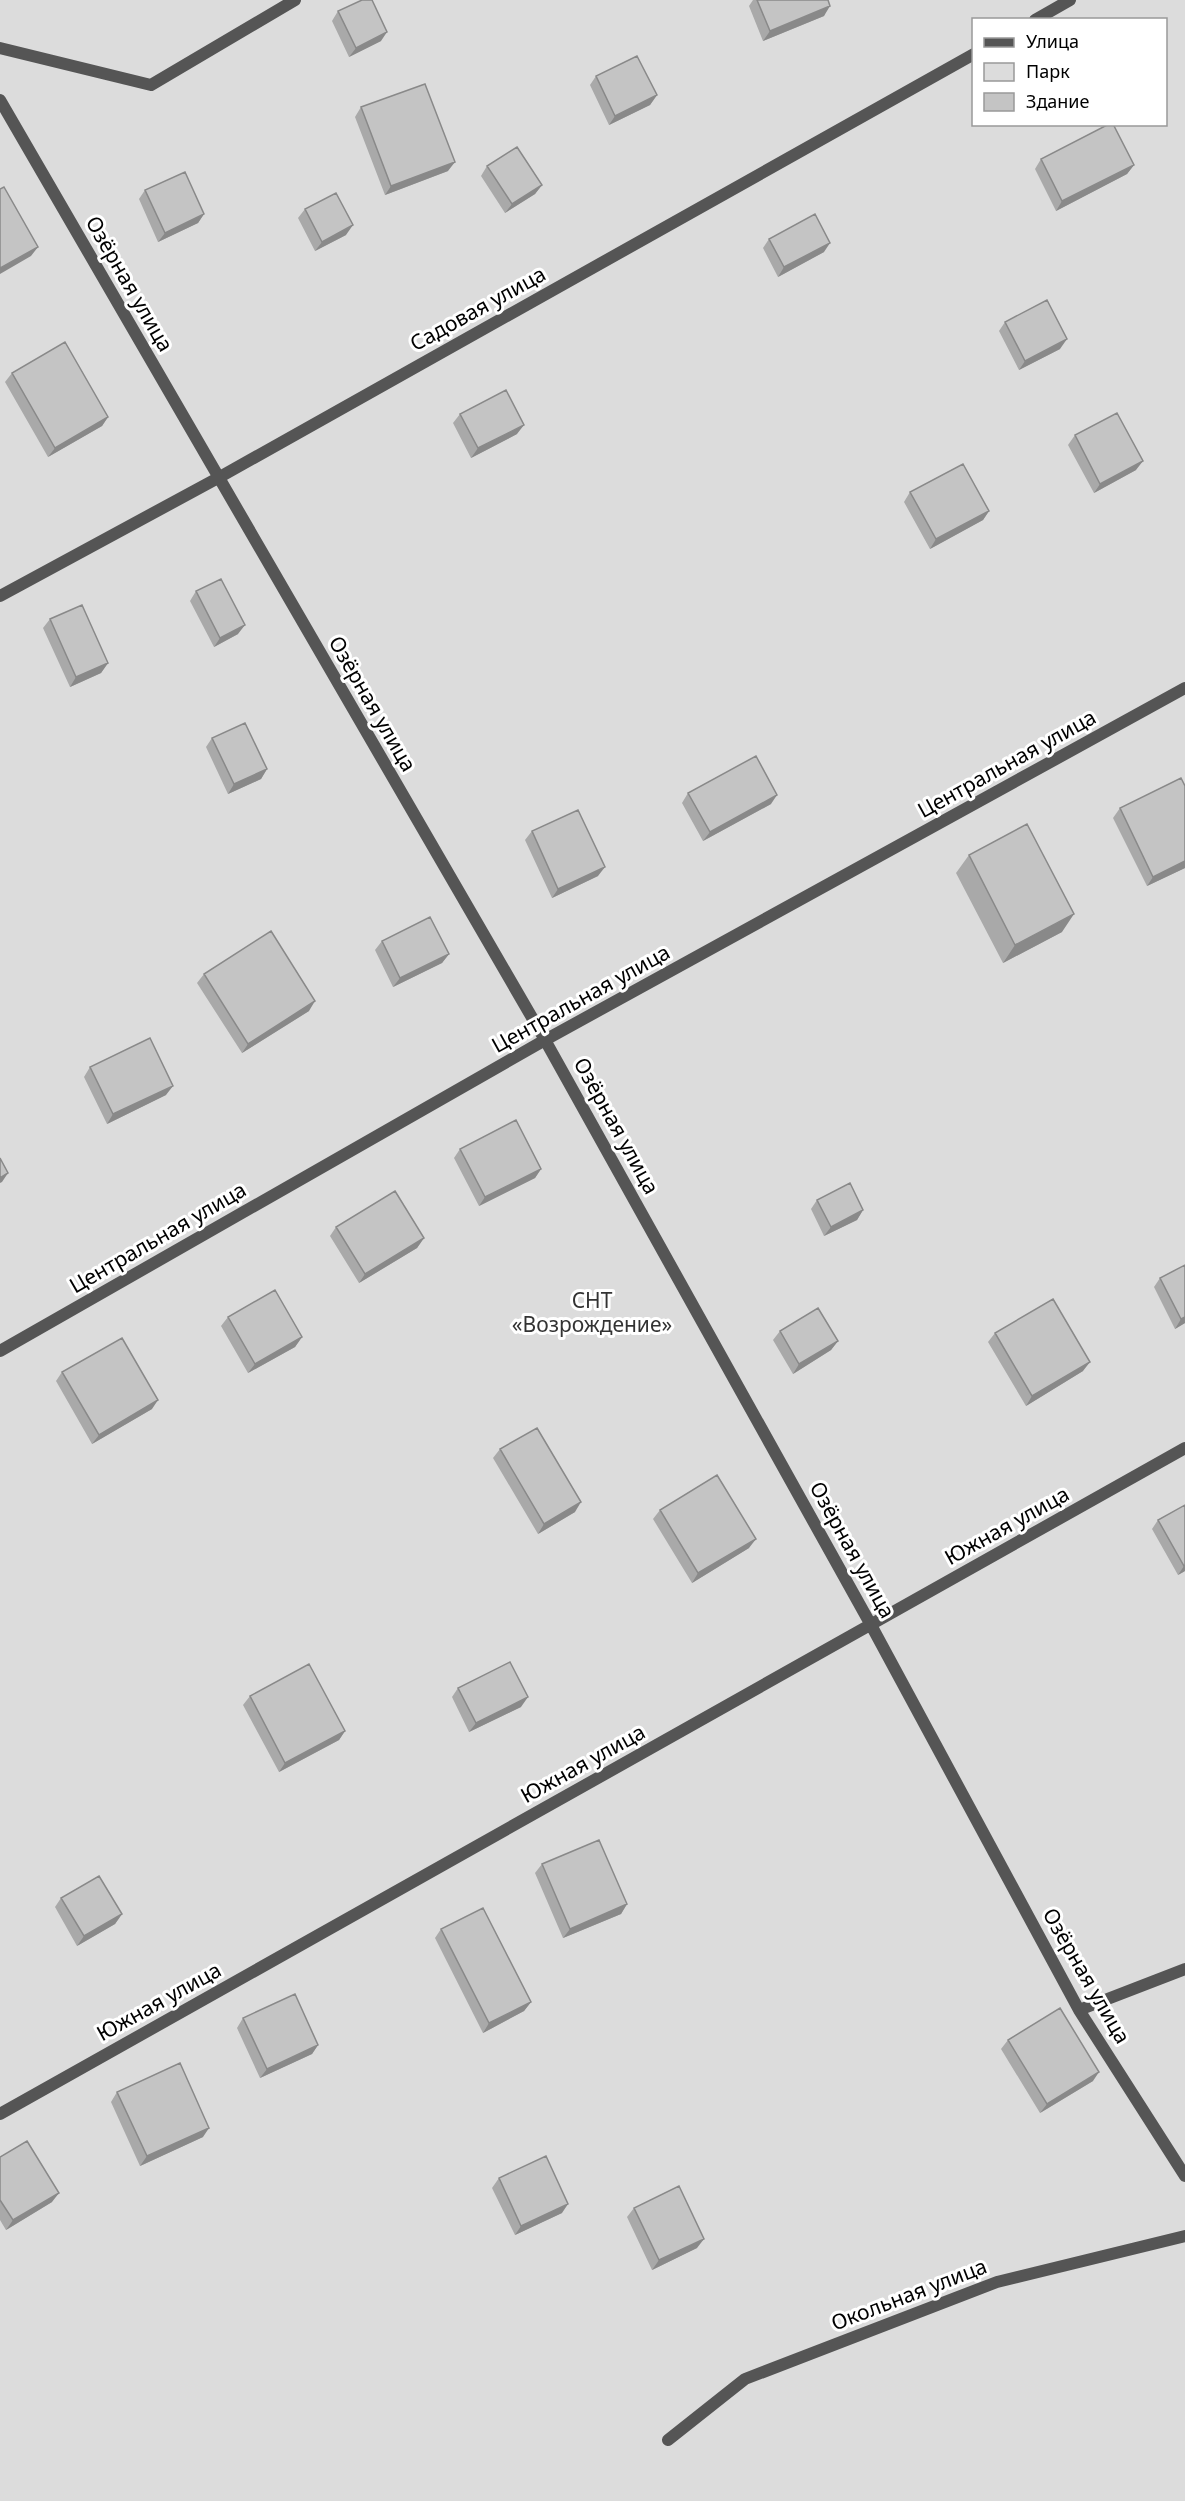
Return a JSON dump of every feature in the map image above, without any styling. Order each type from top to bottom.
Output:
[{"type":"street","points":[[0,48],[150,85],[294,0]]},
{"type":"street","points":[[1038,18],[1070,0]]},
{"type":"street","name":"Садовая улица","points":[[0,596],[218,478],[972,55]]},
{"type":"street","name":"Озёрная улица","points":[[0,100],[545,1040],[871,1625],[1079,2010],[1185,2176]]},
{"type":"street","name":"Центральная улица","points":[[0,1351],[545,1040],[1185,688]]},
{"type":"street","name":"Южная улица","points":[[0,2114],[1185,1448]]},
{"type":"street","points":[[1079,2010],[1185,1969]]},
{"type":"street","name":"Окольная улица","points":[[668,2440],[745,2379],[997,2282],[1185,2236]]},
{"type":"green space","name":"СНТ «Возрождение»","points":[[0,0],[1185,0],[1185,2501],[0,2501]]},
{"type":"building","points":[[362,0],[372,0],[387,32],[356,48],[338,11]]},
{"type":"building","points":[[757,0],[828,0],[830,6],[770,31]]},
{"type":"building","points":[[637,56],[657,95],[615,116],[596,76]]},
{"type":"building","points":[[425,84],[455,162],[391,186],[361,107]]},
{"type":"building","points":[[1105,126],[1114,126],[1134,165],[1062,201],[1041,159]]},
{"type":"building","points":[[517,147],[542,185],[512,204],[487,166]]},
{"type":"building","points":[[185,172],[204,214],[165,233],[145,190]]},
{"type":"building","points":[[4,187],[38,247],[0,268],[0,189]]},
{"type":"building","points":[[336,193],[353,225],[322,242],[305,209]]},
{"type":"building","points":[[815,214],[830,243],[784,267],[769,239]]},
{"type":"building","points":[[1047,300],[1067,339],[1025,361],[1005,322]]},
{"type":"building","points":[[65,342],[108,417],[55,448],[12,373]]},
{"type":"building","points":[[506,390],[524,425],[478,448],[460,414]]},
{"type":"building","points":[[1117,413],[1143,461],[1100,484],[1075,435]]},
{"type":"building","points":[[963,464],[989,511],[936,539],[910,492]]},
{"type":"building","points":[[221,579],[245,625],[220,638],[196,591]]},
{"type":"building","points":[[82,605],[108,663],[76,677],[50,619]]},
{"type":"building","points":[[245,723],[267,769],[234,784],[212,738]]},
{"type":"building","points":[[756,756],[777,795],[710,832],[688,793]]},
{"type":"building","points":[[1181,778],[1185,786],[1185,861],[1153,877],[1120,808]]},
{"type":"building","points":[[578,810],[605,867],[558,889],[532,831]]},
{"type":"building","points":[[1027,824],[1074,914],[1015,945],[969,855]]},
{"type":"building","points":[[430,917],[449,954],[400,978],[382,941]]},
{"type":"building","points":[[271,931],[315,1001],[248,1044],[204,974]]},
{"type":"building","points":[[150,1038],[173,1086],[113,1114],[90,1067]]},
{"type":"building","points":[[516,1120],[541,1169],[485,1197],[460,1149]]},
{"type":"building","points":[[0,1158],[8,1173],[0,1178]]},
{"type":"building","points":[[850,1183],[863,1210],[831,1227],[817,1200]]},
{"type":"building","points":[[395,1191],[424,1238],[365,1274],[336,1227]]},
{"type":"building","points":[[1185,1265],[1185,1317],[1181,1319],[1160,1278]]},
{"type":"building","points":[[275,1290],[302,1337],[255,1364],[228,1317]]},
{"type":"building","points":[[1053,1299],[1090,1362],[1032,1396],[995,1333]]},
{"type":"building","points":[[818,1308],[838,1341],[799,1364],[780,1331]]},
{"type":"building","points":[[122,1338],[158,1400],[99,1435],[62,1372]]},
{"type":"building","points":[[537,1428],[581,1502],[544,1524],[500,1449]]},
{"type":"building","points":[[717,1475],[756,1539],[698,1573],[660,1510]]},
{"type":"building","points":[[1185,1505],[1185,1565],[1184,1566],[1158,1520]]},
{"type":"building","points":[[510,1662],[528,1697],[476,1723],[458,1688]]},
{"type":"building","points":[[309,1664],[345,1731],[285,1763],[250,1696]]},
{"type":"building","points":[[599,1840],[627,1904],[570,1929],[542,1864]]},
{"type":"building","points":[[99,1876],[122,1914],[84,1936],[61,1898]]},
{"type":"building","points":[[483,1908],[531,2002],[489,2023],[441,1929]]},
{"type":"building","points":[[295,1994],[318,2045],[267,2069],[243,2018]]},
{"type":"building","points":[[1060,2008],[1099,2072],[1047,2104],[1008,2040]]},
{"type":"building","points":[[180,2063],[209,2128],[147,2156],[117,2092]]},
{"type":"building","points":[[27,2141],[59,2193],[13,2220],[0,2200],[0,2157]]},
{"type":"building","points":[[546,2156],[568,2204],[521,2226],[499,2178]]},
{"type":"building","points":[[679,2186],[704,2239],[659,2260],[634,2208]]}]
